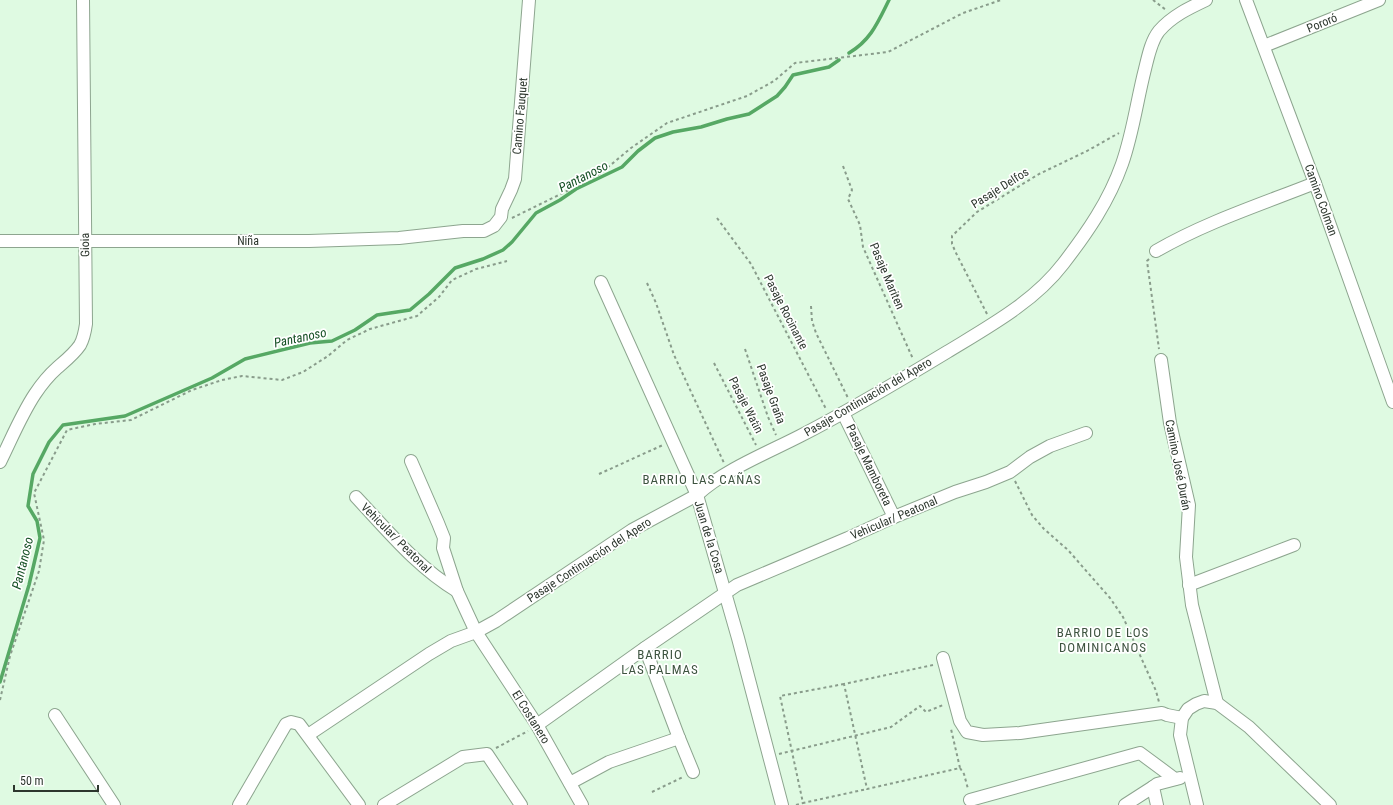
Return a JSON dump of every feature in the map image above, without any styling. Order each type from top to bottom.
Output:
[{"type":"street","name":"Gioia","points":[[0,462],[29,404],[43,382],[74,352],[81,344],[85,335],[83,0]]},
{"type":"street","name":"Camino Fauquet","points":[[494,226],[501,218],[502,209],[512,190],[515,179],[529,0]]},
{"type":"street","points":[[1132,126],[1149,52],[1158,32],[1175,17],[1190,7],[1206,0]]},
{"type":"street","name":"Camino Colman","points":[[1246,0],[1315,183],[1393,402]]},
{"type":"street","name":"Pororó","points":[[1264,46],[1379,0]]},
{"type":"street","name":"Pasaje Continuación del Apero","points":[[308,735],[429,654],[451,641],[476,632],[496,621],[632,530],[697,495],[704,488],[728,473],[848,411],[999,320],[1039,290],[1059,269],[1105,205],[1122,165],[1132,126]]},
{"type":"street","points":[[1156,251],[1204,226],[1315,183]]},
{"type":"street","name":"Niña","points":[[0,241],[309,241],[399,238],[484,231],[494,226]]},
{"type":"street","name":"Juan de la Cosa","points":[[601,282],[697,495],[738,638],[782,805]]},
{"type":"street","name":"Camino José Durán","points":[[1161,360],[1170,423],[1189,505],[1186,557],[1192,605],[1217,703]]},
{"type":"street","name":"Pasaje Mamboreta","points":[[848,411],[894,517]]},
{"type":"street","name":"Vehicular/ Peatonal","points":[[537,725],[737,585],[894,517],[955,492],[1010,472],[1030,457],[1050,446],[1086,433]]},
{"type":"street","name":"Vehicular/ Peatonal","points":[[411,461],[444,538],[443,548],[457,591],[476,632]]},
{"type":"street","name":"Vehicular/ Peatonal","points":[[356,497],[408,554],[440,581],[457,591]]},
{"type":"street","points":[[1190,585],[1294,546]]},
{"type":"street","name":"El Costanero","points":[[476,632],[537,725],[582,805]]},
{"type":"street","points":[[645,648],[693,772]]},
{"type":"street","points":[[940,661],[960,721],[967,732],[983,734],[1020,733],[1162,713],[1182,718]]},
{"type":"street","points":[[1197,805],[1180,735],[1182,718],[1188,709],[1204,701],[1217,703],[1249,727],[1330,805]]},
{"type":"street","points":[[55,715],[114,805]]},
{"type":"street","points":[[239,805],[286,724],[292,722],[299,724],[308,735],[359,805]]},
{"type":"street","points":[[570,783],[609,762],[679,738]]},
{"type":"street","points":[[970,800],[1140,753],[1175,778]]},
{"type":"street","points":[[384,805],[464,757],[487,754],[521,805]]},
{"type":"street","points":[[1126,805],[1153,787],[1175,778],[1191,776]]},
{"type":"street","points":[[1153,787],[1157,805]]},
{"type":"path","points":[[494,226],[575,187],[600,172],[666,123],[747,96],[774,81],[795,64],[888,52],[963,13],[1001,0]]},
{"type":"path","points":[[1153,0],[1175,17]]},
{"type":"path","name":"Pasaje Delfos","points":[[999,320],[995,322],[991,319],[983,308],[952,244],[952,236],[977,212],[1032,178],[1049,168],[1087,151],[1132,126]]},
{"type":"path","name":"Pasaje Mariten","points":[[843,166],[852,190],[848,199],[860,225],[863,248],[918,370]]},
{"type":"path","name":"Pasaje Rocinante","points":[[717,218],[751,264],[831,419]]},
{"type":"path","points":[[1156,251],[1147,261],[1161,360]]},
{"type":"path","points":[[0,700],[10,656],[39,571],[44,540],[34,493],[67,430],[95,424],[131,420],[192,390],[222,380],[242,376],[282,380],[303,372],[328,356],[347,340],[370,329],[417,316],[438,297],[452,280],[476,269],[507,261]]},
{"type":"path","points":[[647,283],[656,303],[674,355],[728,473]]},
{"type":"path","points":[[811,306],[812,321],[816,333],[848,411]]},
{"type":"path","name":"Pasaje Graña","points":[[745,349],[768,417],[781,446]]},
{"type":"path","name":"Pasaje Watin","points":[[714,363],[761,455]]},
{"type":"path","points":[[599,474],[673,441]]},
{"type":"path","points":[[1010,472],[1032,515],[1044,529],[1068,550],[1110,598],[1123,617],[1156,691],[1162,713]]},
{"type":"path","points":[[803,803],[780,696],[844,684],[940,661]]},
{"type":"path","points":[[844,684],[867,789]]},
{"type":"path","points":[[770,757],[891,727],[920,706],[926,712],[946,704]]},
{"type":"path","points":[[487,754],[537,725]]},
{"type":"path","points":[[951,727],[960,768],[964,774],[970,800]]},
{"type":"path","points":[[796,805],[960,768]]},
{"type":"path","points":[[652,792],[693,772]]},
{"type":"waterway","name":"Pantanoso","points":[[849,53],[857,48],[873,30],[889,0]]},
{"type":"waterway","name":"Pantanoso","points":[[0,682],[29,585],[40,538],[37,521],[28,506],[33,474],[49,442],[63,425],[125,416],[212,378],[245,359],[310,343],[332,341],[355,330],[377,315],[410,310],[429,294],[455,268],[483,259],[503,250],[512,242],[536,213],[560,200],[576,189],[622,167],[638,151],[655,138],[673,132],[701,127],[749,114],[777,96],[793,75],[829,67],[839,60]]},
{"type":"district","name":"BARRIO LAS CAÑAS","points":[[702,479]]},
{"type":"district","name":"BARRIO DE LOS DOMINICANOS","points":[[1103,640]]},
{"type":"district","name":"BARRIO LAS PALMAS","points":[[660,662]]}]
